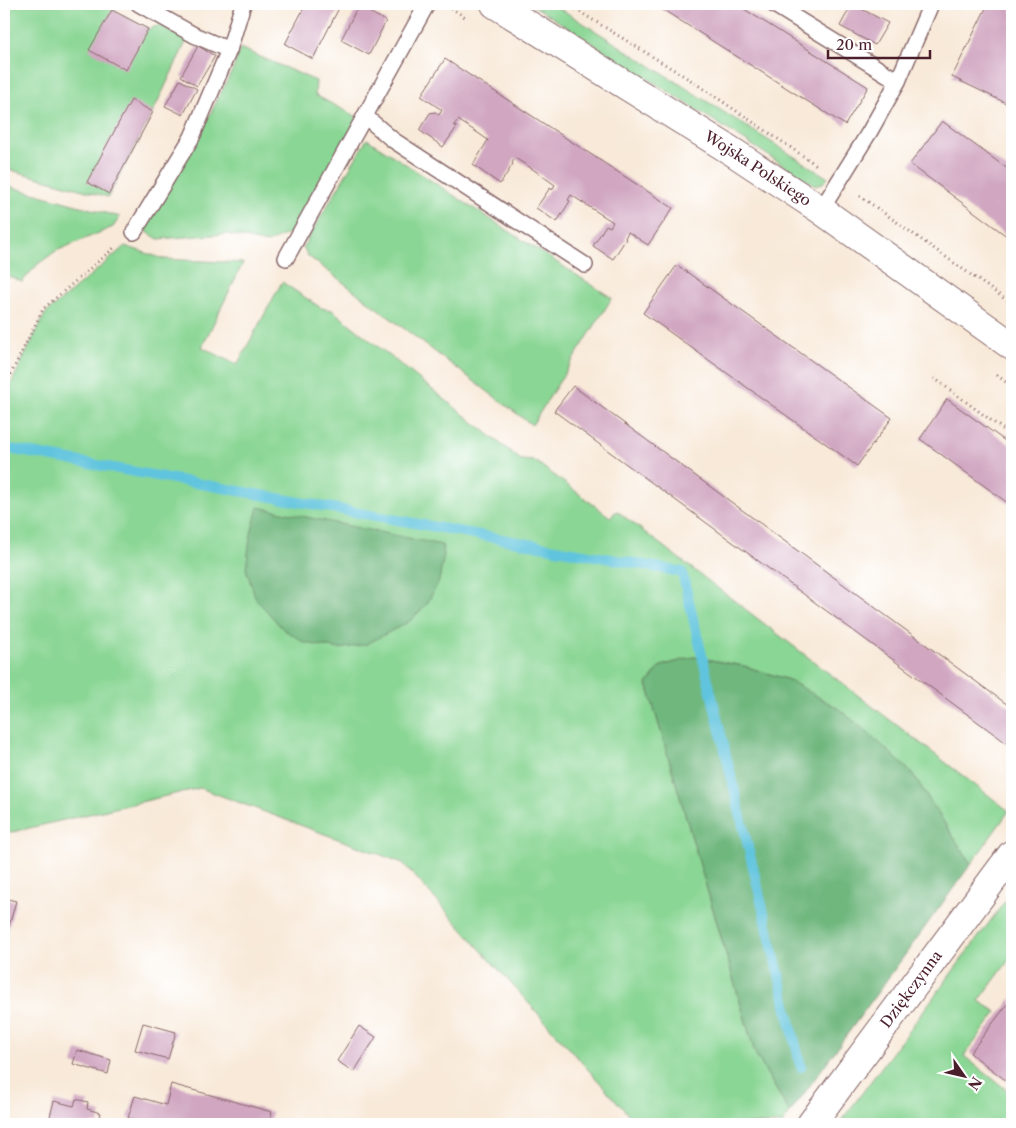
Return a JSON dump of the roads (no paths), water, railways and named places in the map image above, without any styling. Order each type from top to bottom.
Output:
[{"type":"street","name":"Wojska Polskiego","points":[[503,6],[821,210],[1012,346]]},
{"type":"street","name":"Dziękczynna","points":[[811,1124],[1012,854]]},
{"type":"lane","points":[[139,4],[194,35],[229,50]]},
{"type":"lane","points":[[134,232],[192,137],[229,50],[243,4]]},
{"type":"lane","points":[[286,258],[366,117],[427,4]]},
{"type":"lane","points":[[772,4],[898,81]]},
{"type":"lane","points":[[821,210],[898,81],[930,4]]},
{"type":"lane","points":[[366,117],[393,140],[585,265]]},
{"type":"waterway","points":[[4,448],[682,572],[801,1067]]}]
